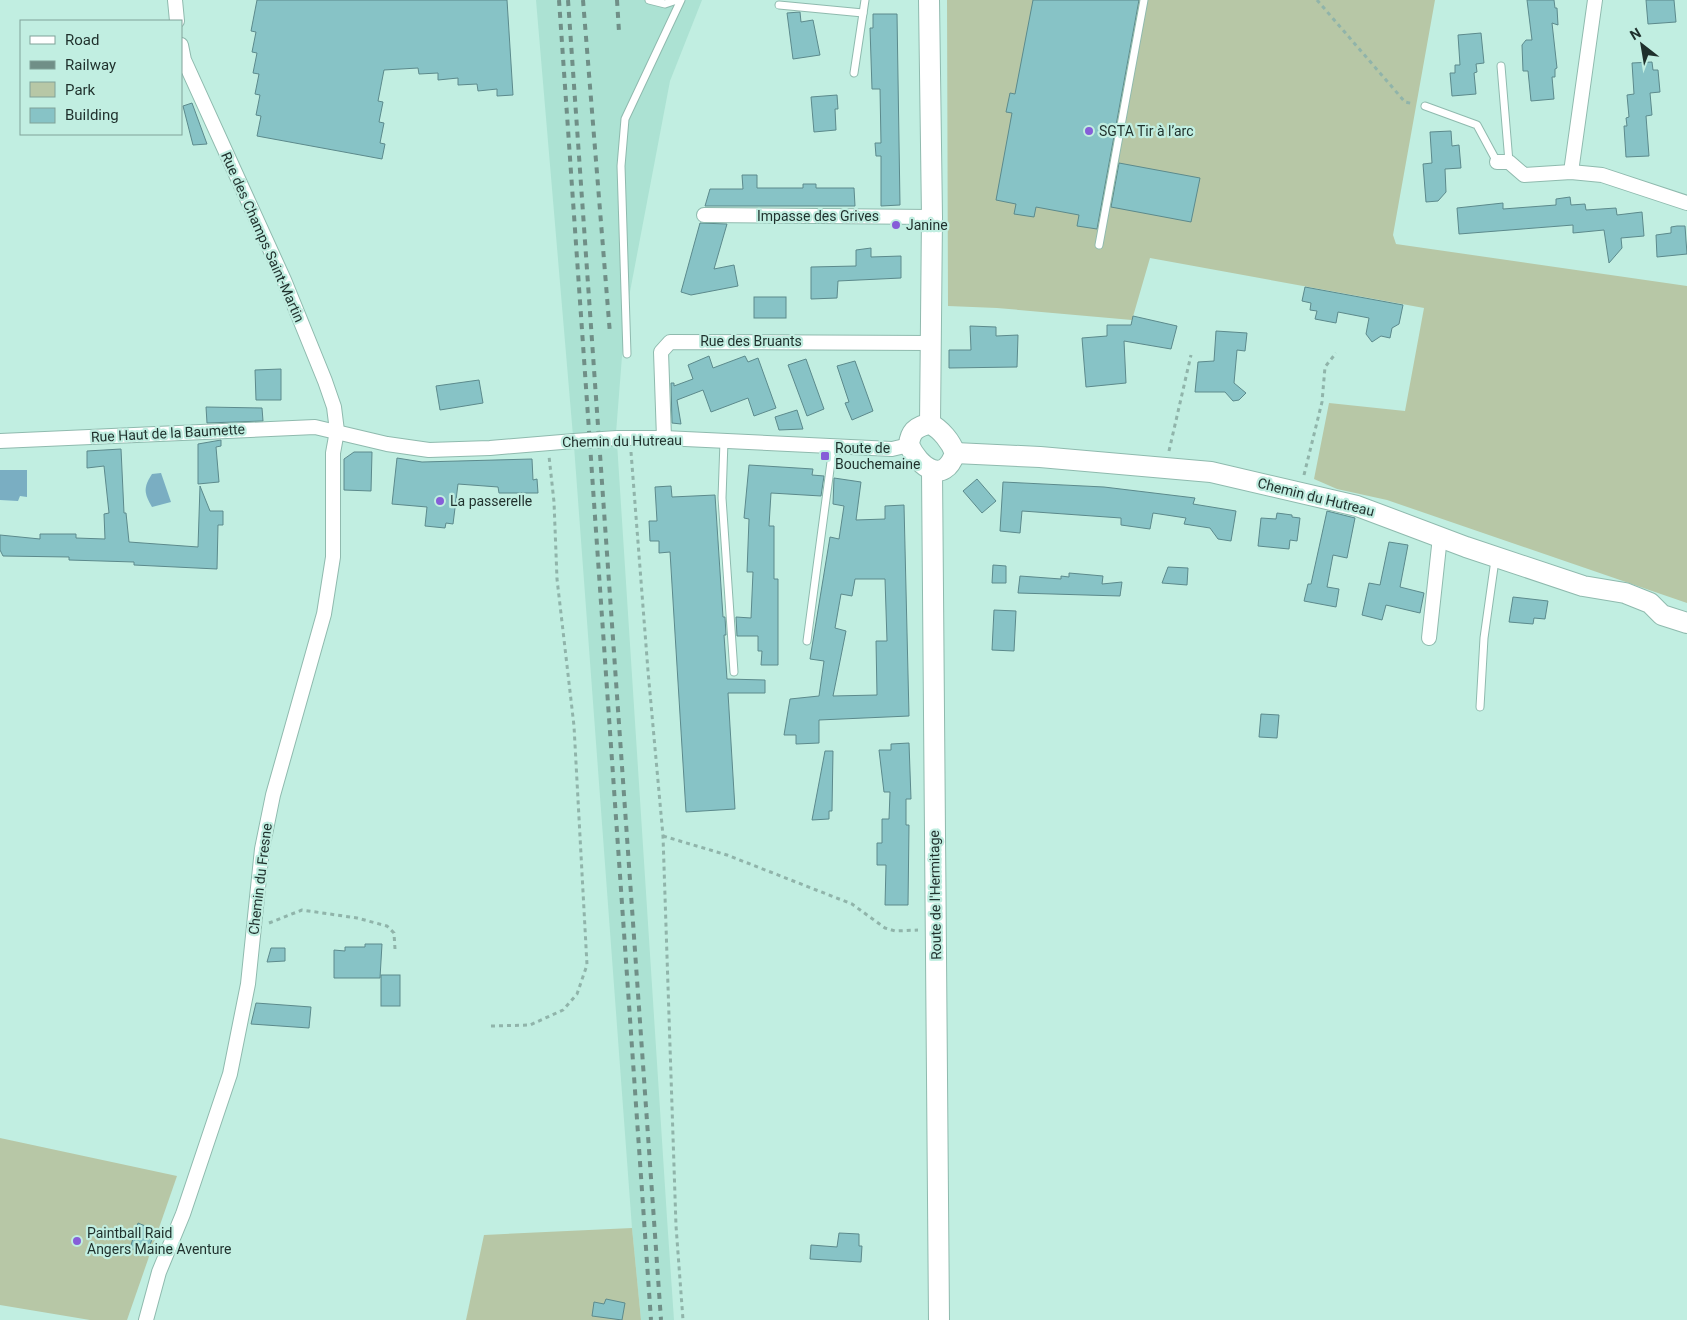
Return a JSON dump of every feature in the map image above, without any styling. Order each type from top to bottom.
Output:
[{"type":"street","points":[[175,0],[177,20]]},
{"type":"street","points":[[929,0],[932,216],[930,424]]},
{"type":"street","points":[[1570,172],[1595,0]]},
{"type":"street","name":"Rue des Champs Saint-Martin","points":[[182,50],[184,60],[284,280],[326,381],[334,407],[337,431]]},
{"type":"street","points":[[1503,162],[1524,175],[1570,172],[1602,174],[1687,203]]},
{"type":"street","name":"Impasse des Grives","points":[[704,215],[932,216]]},
{"type":"street","name":"Rue des Bruants","points":[[664,438],[661,352],[670,342],[932,343]]},
{"type":"street","points":[[930,424],[952,444],[955,453],[948,466],[940,470],[932,471],[925,468],[909,446],[909,437],[915,429],[930,424]]},
{"type":"street","name":"Rue Haut de la Baumette","points":[[0,441],[273,428],[315,427],[337,431]]},
{"type":"street","name":"Chemin du Hutreau","points":[[337,431],[387,444],[429,450],[490,448],[623,438],[664,438],[892,449],[909,446]]},
{"type":"street","name":"Chemin du Fresne","points":[[146,1320],[159,1272],[183,1214],[230,1074],[248,984],[262,850],[273,795],[324,614],[333,557],[333,453],[337,431]]},
{"type":"street","name":"Chemin du Hutreau","points":[[955,453],[1040,457],[1211,472],[1356,506],[1495,557],[1583,586],[1625,593],[1650,604],[1662,615],[1687,623]]},
{"type":"street","name":"Route de l'Hermitage","points":[[932,471],[939,1320]]},
{"type":"street","points":[[1429,638],[1439,546],[1442,538]]},
{"type":"lane","points":[[649,0],[665,4],[677,0]]},
{"type":"lane","points":[[627,354],[621,166],[625,119],[681,0]]},
{"type":"lane","points":[[854,73],[865,0]]},
{"type":"lane","points":[[1099,245],[1144,0]]},
{"type":"lane","points":[[779,5],[863,12]]},
{"type":"lane","points":[[1502,66],[1503,162]]},
{"type":"lane","points":[[1425,106],[1477,125],[1503,162]]},
{"type":"lane","points":[[724,441],[722,498],[734,672]]},
{"type":"lane","points":[[807,641],[833,447]]},
{"type":"lane","points":[[1480,707],[1484,638],[1495,557]]},
{"type":"path","points":[[1317,0],[1405,102],[1425,106]]},
{"type":"path","points":[[1300,493],[1322,402],[1325,367],[1336,353]]},
{"type":"path","points":[[1164,468],[1191,355]]},
{"type":"path","points":[[623,438],[664,836],[676,1226],[683,1320]]},
{"type":"path","points":[[490,1026],[530,1025],[563,1010],[577,994],[587,965],[574,726],[557,579],[554,502],[547,443]]},
{"type":"path","points":[[664,836],[726,855],[852,904],[886,928],[895,931],[935,929]]},
{"type":"path","points":[[254,926],[275,922],[302,910],[330,914],[387,926],[394,933],[395,948]]},
{"type":"shaded area","points":[[536,0],[702,0],[670,81],[625,318],[616,433],[573,436]]},
{"type":"shaded area","points":[[617,443],[674,1320],[641,1320],[632,1228],[574,446]]},
{"type":"green space","points":[[947,0],[1435,0],[1393,235],[1396,244],[1687,286],[1687,603],[1387,500],[1337,489],[1314,479],[1329,403],[1405,411],[1424,308],[1150,258],[1132,320],[997,308],[948,306]]},
{"type":"green space","name":"Paintball Raid Angers Maine Aventure","points":[[0,1138],[177,1176],[127,1320],[90,1320],[0,1305]]},
{"type":"green space","points":[[632,1228],[641,1320],[466,1320],[484,1235]]},
{"type":"water","points":[[0,470],[27,470],[27,497],[20,496],[18,501],[0,500]]},
{"type":"water","points":[[161,473],[171,502],[152,507],[146,494],[147,483],[152,474]]},
{"type":"building","points":[[257,0],[507,0],[513,95],[497,96],[497,89],[478,91],[477,84],[458,85],[458,78],[438,80],[438,73],[419,74],[418,68],[384,70],[378,101],[383,102],[379,122],[384,123],[380,143],[385,144],[382,159],[257,136],[261,116],[256,115],[260,95],[255,94],[259,74],[253,73],[257,53],[252,52],[256,32],[251,31]]},
{"type":"building","points":[[1033,0],[1139,0],[1097,229],[1077,226],[1079,215],[1036,207],[1034,217],[1014,214],[1016,204],[996,200],[1012,113],[1006,112],[1010,93],[1015,94]]},
{"type":"building","points":[[1527,0],[1554,0],[1555,8],[1557,8],[1558,25],[1552,23],[1557,68],[1555,69],[1555,77],[1552,77],[1554,99],[1531,101],[1528,71],[1523,71],[1522,45],[1526,40],[1532,40]]},
{"type":"building","points":[[1646,0],[1674,0],[1676,22],[1648,24]]},
{"type":"building","points":[[800,12],[801,22],[813,20],[820,55],[793,59],[787,13]]},
{"type":"building","points":[[873,14],[897,14],[900,205],[881,206],[881,156],[876,156],[875,143],[881,143],[880,89],[872,89],[870,28],[873,28]]},
{"type":"building","points":[[1481,33],[1484,63],[1476,64],[1477,72],[1474,73],[1476,94],[1452,96],[1450,73],[1455,73],[1455,65],[1460,65],[1458,35]]},
{"type":"building","points":[[1652,62],[1653,70],[1658,70],[1660,92],[1650,93],[1652,115],[1646,116],[1649,156],[1626,157],[1624,126],[1627,126],[1626,118],[1629,117],[1627,95],[1634,94],[1632,63]]},
{"type":"building","points":[[837,95],[838,109],[835,109],[836,130],[814,132],[811,97]]},
{"type":"building","points":[[192,103],[207,144],[193,145],[183,106]]},
{"type":"building","points":[[1451,131],[1452,146],[1459,145],[1461,168],[1445,169],[1446,192],[1438,201],[1426,202],[1423,164],[1432,163],[1430,132]]},
{"type":"building","points":[[1119,163],[1200,178],[1191,222],[1111,207]]},
{"type":"building","points":[[742,175],[757,175],[757,188],[803,188],[803,184],[816,184],[816,188],[854,188],[855,206],[705,206],[710,189],[743,189]]},
{"type":"building","points":[[1570,197],[1571,205],[1585,204],[1586,210],[1616,208],[1617,215],[1642,212],[1644,236],[1621,238],[1622,248],[1609,263],[1604,230],[1573,233],[1573,225],[1459,234],[1457,208],[1503,203],[1503,209],[1556,205],[1556,199]]},
{"type":"building","points":[[700,223],[727,224],[714,269],[734,265],[738,286],[691,295],[681,292]]},
{"type":"building","points":[[1685,226],[1687,254],[1657,257],[1656,235],[1671,233],[1671,227]]},
{"type":"building","points":[[871,248],[871,257],[901,256],[901,278],[838,281],[837,298],[811,299],[811,267],[856,266],[856,250]]},
{"type":"building","points":[[1305,287],[1403,305],[1399,324],[1392,328],[1390,338],[1381,336],[1372,342],[1366,334],[1369,318],[1338,312],[1336,323],[1315,319],[1317,311],[1310,310],[1311,303],[1302,301]]},
{"type":"building","points":[[754,297],[786,297],[786,318],[754,318]]},
{"type":"building","points":[[1133,316],[1177,326],[1171,349],[1124,341],[1126,383],[1086,387],[1082,338],[1107,336],[1107,325],[1131,325]]},
{"type":"building","points":[[970,326],[996,327],[996,336],[1018,335],[1017,367],[949,368],[949,350],[971,350]]},
{"type":"building","points":[[1216,331],[1247,333],[1245,351],[1237,350],[1234,383],[1246,393],[1239,400],[1233,401],[1225,392],[1195,392],[1198,362],[1214,361]]},
{"type":"building","points":[[709,356],[713,368],[745,356],[748,362],[758,358],[776,408],[754,416],[748,398],[711,412],[703,390],[677,400],[681,424],[672,423],[671,383],[674,383],[674,386],[693,379],[688,365]]},
{"type":"building","points":[[806,359],[824,409],[807,416],[788,365]]},
{"type":"building","points":[[855,361],[873,411],[852,420],[845,403],[849,402],[837,366]]},
{"type":"building","points":[[281,369],[281,400],[256,400],[255,370]]},
{"type":"building","points":[[479,380],[483,403],[440,410],[436,386]]},
{"type":"building","points":[[206,407],[262,408],[263,421],[207,423]]},
{"type":"building","points":[[797,410],[803,429],[779,430],[775,417]]},
{"type":"building","points":[[221,440],[221,446],[216,447],[219,482],[198,484],[198,444]]},
{"type":"building","points":[[121,449],[124,513],[126,513],[129,542],[198,547],[200,486],[210,511],[223,511],[223,525],[218,525],[217,569],[134,565],[134,562],[69,560],[69,557],[3,556],[0,550],[0,535],[40,539],[40,534],[76,534],[76,538],[105,539],[104,514],[109,513],[104,466],[87,468],[87,451]]},
{"type":"building","points":[[354,452],[372,452],[371,491],[344,490],[344,459]]},
{"type":"building","points":[[397,458],[422,462],[532,459],[533,480],[537,479],[538,493],[499,493],[498,487],[458,484],[453,524],[446,523],[445,528],[425,526],[427,507],[392,504]]},
{"type":"building","points":[[749,465],[813,469],[812,475],[824,476],[821,496],[771,493],[769,526],[774,526],[774,579],[778,579],[778,665],[761,665],[762,651],[758,651],[758,636],[737,636],[736,617],[751,618],[753,572],[747,572],[749,519],[744,518]]},
{"type":"building","points":[[834,478],[861,482],[856,520],[885,519],[885,506],[904,505],[909,716],[819,720],[819,743],[796,744],[796,735],[784,735],[790,699],[819,696],[824,661],[810,659],[830,537],[839,539],[844,506],[833,504]],"holes":[[[855,579],[885,579],[887,641],[876,641],[877,695],[833,696],[846,631],[835,628],[841,594],[852,596]]]},
{"type":"building","points":[[977,479],[996,501],[982,513],[963,491]]},
{"type":"building","points":[[1003,482],[1104,487],[1195,498],[1193,504],[1236,511],[1231,541],[1218,539],[1210,528],[1184,524],[1186,518],[1153,513],[1150,529],[1121,525],[1121,518],[1022,511],[1020,533],[1000,531]]},
{"type":"building","points":[[671,486],[672,497],[715,495],[723,617],[725,617],[726,635],[724,635],[727,679],[765,680],[765,693],[728,693],[735,809],[686,812],[670,552],[659,553],[659,541],[650,541],[649,521],[657,521],[655,487]]},
{"type":"building","points":[[1327,511],[1355,518],[1347,558],[1333,555],[1327,587],[1339,589],[1336,607],[1304,601],[1308,584],[1311,584]]},
{"type":"building","points":[[1277,513],[1300,518],[1297,541],[1290,540],[1289,549],[1258,546],[1261,518],[1276,519]]},
{"type":"building","points":[[1389,542],[1408,545],[1400,587],[1424,593],[1420,613],[1386,605],[1382,620],[1362,615],[1369,583],[1380,585]]},
{"type":"building","points":[[993,565],[1006,566],[1006,583],[992,583]]},
{"type":"building","points":[[1168,567],[1188,568],[1187,585],[1162,583]]},
{"type":"building","points":[[1069,573],[1103,576],[1102,584],[1122,582],[1120,596],[1018,593],[1020,576],[1061,579],[1061,576],[1069,577]]},
{"type":"building","points":[[1513,597],[1548,601],[1545,619],[1534,618],[1533,624],[1509,622]]},
{"type":"building","points":[[994,610],[1016,611],[1014,651],[992,650]]},
{"type":"building","points":[[1261,714],[1279,715],[1277,738],[1259,737]]},
{"type":"building","points":[[909,743],[911,799],[906,799],[906,825],[909,825],[908,905],[885,905],[886,865],[877,865],[877,843],[882,843],[882,819],[889,819],[890,792],[884,792],[879,750],[891,750],[891,744]]},
{"type":"building","points":[[825,751],[833,751],[832,811],[829,811],[829,819],[812,820]]},
{"type":"building","points":[[365,944],[382,944],[380,978],[334,978],[334,950],[345,951],[345,947],[365,947]]},
{"type":"building","points":[[271,948],[285,948],[285,961],[267,962]]},
{"type":"building","points":[[381,975],[400,975],[400,1006],[381,1006]]},
{"type":"building","points":[[256,1003],[311,1007],[309,1028],[251,1024]]},
{"type":"building","points":[[138,1223],[155,1230],[147,1254],[130,1248]]},
{"type":"building","points":[[839,1233],[859,1234],[859,1246],[862,1246],[861,1262],[810,1259],[811,1245],[837,1247]]},
{"type":"building","points":[[606,1299],[625,1303],[622,1320],[592,1316],[594,1302],[604,1304]]},
{"type":"railway","points":[[559,0],[651,1320]]},
{"type":"railway","points":[[568,0],[661,1320]]},
{"type":"railway","points":[[583,0],[610,334]]},
{"type":"railway","points":[[617,0],[619,32]]},
{"type":"place","name":"SGTA Tir à l’arc","points":[[1089,131]]},
{"type":"place","name":"Janine","points":[[896,225]]},
{"type":"place","name":"Route de Bouchemaine","points":[[825,456]]},
{"type":"place","name":"La passerelle","points":[[440,501]]},
{"type":"place","name":"Paintball Raid Angers Maine Aventure","points":[[77,1241]]}]
